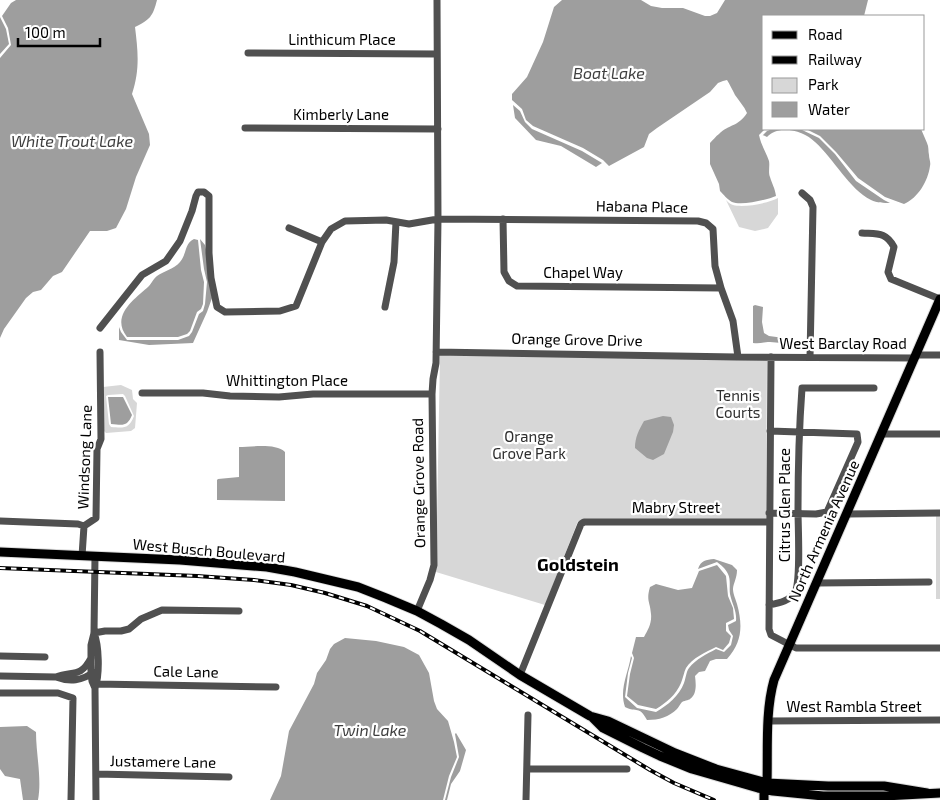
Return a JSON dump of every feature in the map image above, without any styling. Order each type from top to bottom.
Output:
[{"type":"main road","name":"North Armenia Avenue","points":[[764,800],[769,791],[769,721],[772,686],[940,299]]},
{"type":"main road","name":"West Busch Boulevard","points":[[0,552],[180,560],[267,567],[358,587],[417,611],[441,624],[469,640],[520,675],[590,716],[608,721],[675,753],[769,791],[828,786],[884,786],[927,793],[940,793]]},
{"type":"street","points":[[436,352],[438,220],[437,0]]},
{"type":"street","name":"Linthicum Place","points":[[248,53],[437,54]]},
{"type":"street","name":"Kimberly Lane","points":[[244,128],[438,129]]},
{"type":"street","points":[[100,328],[142,274],[166,261],[180,241],[198,192],[204,192],[209,196],[211,278],[217,307],[225,312],[280,312],[296,306],[322,242],[289,228]]},
{"type":"street","points":[[802,193],[810,200],[813,207],[810,357]]},
{"type":"street","name":"Habana Place","points":[[322,242],[331,228],[345,221],[386,220],[409,224],[438,220],[698,221],[713,229],[715,266],[733,320],[738,357]]},
{"type":"street","name":"Chapel Way","points":[[503,220],[504,272],[508,281],[518,286],[721,288]]},
{"type":"street","points":[[385,307],[394,262],[396,222]]},
{"type":"street","points":[[862,233],[880,234],[889,239],[894,247],[888,272],[891,279],[940,299]]},
{"type":"street","name":"Windsong Lane","points":[[82,556],[84,526],[96,518],[97,449],[101,439],[100,352]]},
{"type":"street","name":"Orange Grove Drive","points":[[436,352],[771,357]]},
{"type":"street","name":"Orange Grove Road","points":[[417,611],[434,565],[432,394],[436,352]]},
{"type":"street","name":"West Barclay Road","points":[[771,357],[940,355]]},
{"type":"street","points":[[771,357],[769,513],[769,629],[771,635],[796,648],[940,648]]},
{"type":"street","name":"Citrus Glen Place","points":[[769,604],[791,598],[796,590],[798,575],[799,431],[802,388],[874,388]]},
{"type":"street","name":"Whittington Place","points":[[142,393],[203,393],[230,396],[279,397],[313,394],[432,394]]},
{"type":"street","points":[[769,513],[816,514],[828,512],[858,442],[857,434],[770,431]]},
{"type":"street","points":[[882,434],[940,434]]},
{"type":"street","points":[[847,514],[940,512]]},
{"type":"street","points":[[0,521],[78,524],[84,526]]},
{"type":"street","name":"Mabry Street","points":[[520,675],[577,533],[584,522],[769,522]]},
{"type":"street","points":[[95,557],[94,632],[91,645],[91,674],[92,681],[96,686]]},
{"type":"street","points":[[817,583],[929,582]]},
{"type":"street","points":[[94,632],[129,629],[141,619],[162,610],[239,611]]},
{"type":"street","points":[[94,632],[97,645],[96,800]]},
{"type":"street","points":[[0,656],[45,657]]},
{"type":"street","points":[[0,676],[56,677],[78,672],[84,668],[91,658]]},
{"type":"street","points":[[56,677],[63,680],[74,680],[86,677],[97,667]]},
{"type":"street","name":"Cale Lane","points":[[96,686],[276,687]]},
{"type":"street","points":[[0,692],[58,693],[73,698],[71,800]]},
{"type":"street","points":[[526,800],[528,715]]},
{"type":"street","name":"West Rambla Street","points":[[769,721],[940,720]]},
{"type":"street","points":[[527,769],[627,769]]},
{"type":"street","name":"Justamere Lane","points":[[96,774],[229,777]]},
{"type":"green space","points":[[778,198],[778,214],[768,228],[755,231],[739,227],[726,200],[733,205],[743,206],[763,203]]},
{"type":"green space","name":"Orange Grove Park","points":[[440,355],[767,360],[766,520],[578,521],[545,605],[436,572]]},
{"type":"green space","points":[[121,385],[132,390],[133,399],[137,403],[135,428],[131,431],[106,433],[104,431],[103,387]],"holes":[[[123,394],[134,416],[126,427],[111,427],[106,396]]]},
{"type":"green space","points":[[936,513],[940,513],[940,599],[936,599]]},
{"type":"water","name":"White Trout Lake","points":[[16,0],[157,0],[150,17],[135,27],[138,60],[132,94],[149,134],[150,145],[136,177],[126,209],[116,228],[107,231],[90,231],[62,272],[53,276],[41,290],[33,292],[26,298],[4,329],[0,338],[0,58],[11,45],[8,28],[2,16],[11,3]]},
{"type":"water","name":"Boat Lake","points":[[562,0],[641,0],[651,6],[683,8],[710,16],[717,13],[725,0],[868,0],[864,15],[762,15],[762,130],[764,130],[759,135],[769,161],[769,175],[776,196],[748,203],[732,202],[720,191],[710,164],[710,143],[723,131],[744,118],[747,113],[727,80],[718,83],[710,92],[649,134],[644,147],[609,166],[603,160],[583,148],[533,126],[526,120],[522,109],[512,100],[512,94],[527,77],[543,42],[554,7]]},
{"type":"water","points":[[0,17],[6,29],[9,44],[0,54]]},
{"type":"water","points":[[513,105],[520,111],[525,122],[532,129],[582,151],[602,163],[596,167],[561,146],[536,140],[515,118]]},
{"type":"water","points":[[784,130],[772,133],[767,137],[763,135],[767,131]]},
{"type":"water","points":[[791,130],[802,130],[819,138],[835,154],[856,181],[890,203],[876,202],[863,195],[822,149],[810,138]]},
{"type":"water","points":[[808,130],[921,130],[928,145],[930,166],[927,177],[914,198],[904,204],[885,197],[858,178],[820,136]]},
{"type":"water","points":[[194,239],[198,240],[204,282],[203,304],[197,312],[190,331],[178,337],[127,337],[122,329],[121,322],[126,308],[156,277],[180,262],[187,246]]},
{"type":"water","points":[[200,239],[205,245],[208,258],[212,298],[193,343],[149,345],[119,340],[119,327],[127,340],[178,340],[189,336],[205,304],[207,282]]},
{"type":"water","points":[[753,306],[763,307],[762,322],[764,333],[769,336],[784,338],[787,342],[753,343]]},
{"type":"water","points":[[108,397],[123,397],[132,415],[126,423],[122,425],[111,424]]},
{"type":"water","points":[[663,416],[671,417],[674,425],[673,432],[664,454],[653,460],[647,458],[635,448],[636,440],[644,421]]},
{"type":"water","points":[[270,446],[285,452],[285,501],[217,500],[217,480],[239,477],[239,447]]},
{"type":"water","points":[[714,559],[732,565],[737,570],[733,593],[739,612],[740,633],[736,646],[727,659],[710,661],[705,671],[699,672],[695,676],[695,692],[690,699],[682,702],[674,712],[667,716],[660,719],[647,720],[642,712],[625,707],[623,700],[623,688],[631,656],[625,697],[637,708],[656,712],[676,696],[682,688],[688,670],[695,662],[716,649],[724,652],[731,645],[733,636],[728,625],[736,621],[736,617],[730,594],[728,574],[717,562],[698,569],[702,562]]},
{"type":"water","points":[[717,565],[726,576],[728,596],[733,608],[734,619],[726,623],[726,631],[731,636],[729,643],[723,650],[716,647],[692,661],[686,668],[676,691],[660,707],[656,709],[638,705],[627,696],[634,658],[632,653],[636,637],[644,637],[650,623],[651,614],[648,598],[650,587],[656,584],[678,590],[692,588],[699,571]]},
{"type":"water","name":"Twin Lake","points":[[345,638],[376,641],[404,647],[419,655],[429,673],[437,709],[448,721],[457,757],[449,776],[443,800],[270,800],[281,776],[289,731],[330,649],[334,644]]},
{"type":"water","points":[[27,726],[36,732],[39,775],[38,800],[23,800],[20,779],[5,776],[0,769],[0,727]]},
{"type":"water","points":[[456,733],[466,750],[460,771],[451,784],[447,800],[445,800],[459,757]]},
{"type":"railway","points":[[0,568],[254,580],[291,585],[367,606],[420,631],[650,770],[674,783],[714,800]]},
{"type":"district","name":"Goldstein","points":[[578,565]]},
{"type":"park label","name":"Tennis Courts","points":[[738,404]]}]
